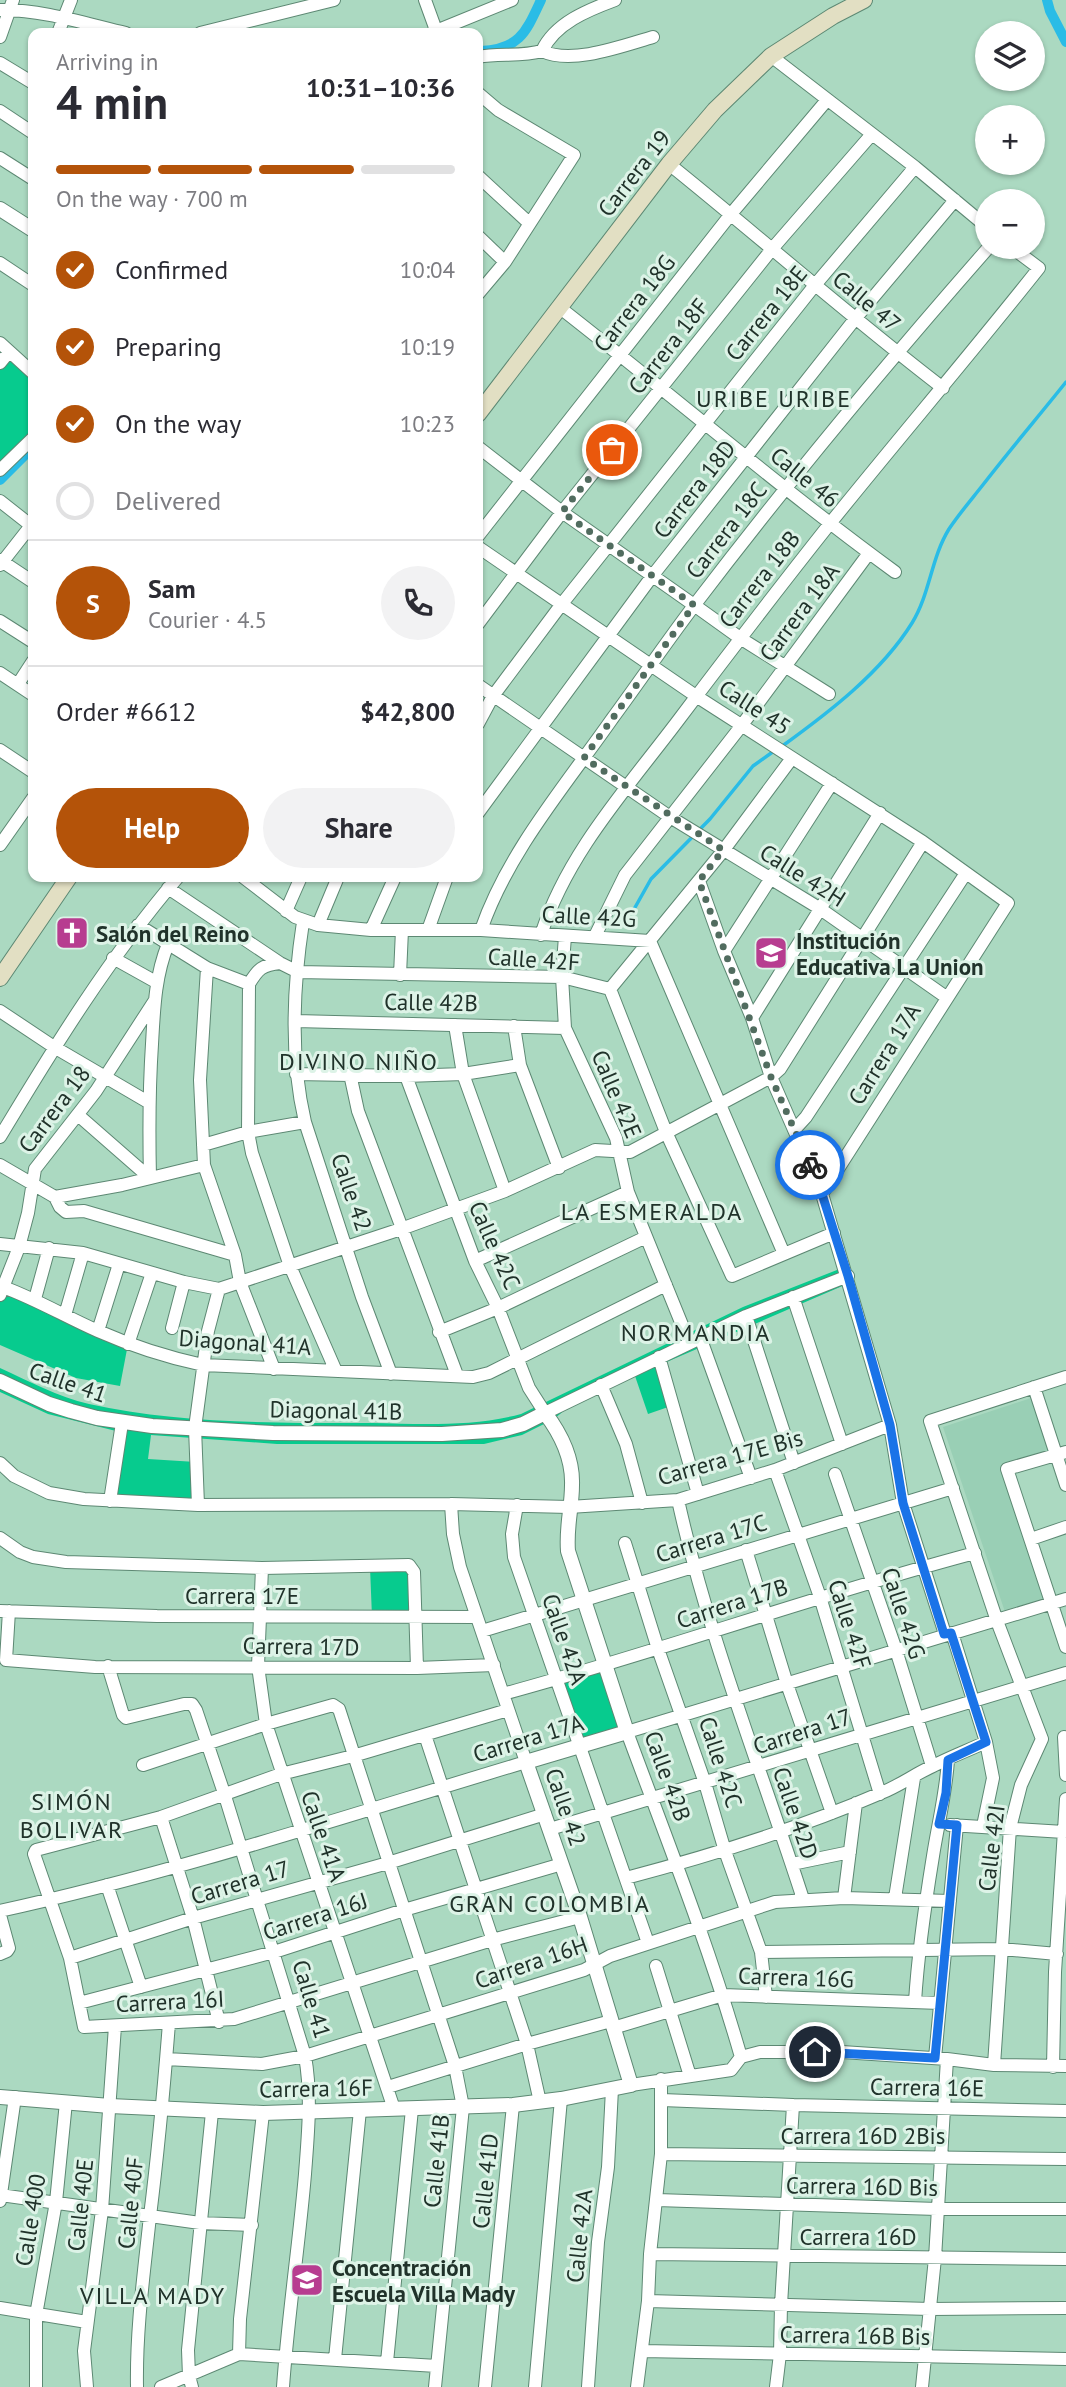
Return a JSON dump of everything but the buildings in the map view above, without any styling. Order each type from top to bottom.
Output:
[{"type":"main road","name":"Carrera 19","points":[[483,407],[668,164],[715,110],[771,56],[832,16],[864,0]]},
{"type":"main road","points":[[0,978],[66,882]]},
{"type":"street","points":[[60,28],[71,0]]},
{"type":"street","points":[[220,28],[334,0]]},
{"type":"street","points":[[425,0],[434,28]]},
{"type":"street","points":[[445,28],[512,0]]},
{"type":"street","points":[[542,51],[547,41],[583,12],[615,0]]},
{"type":"street","points":[[0,37],[8,6],[104,28]]},
{"type":"street","points":[[483,56],[529,55],[542,51],[568,57],[653,37]]},
{"type":"street","points":[[771,56],[975,217]]},
{"type":"street","points":[[0,63],[28,80]]},
{"type":"street","points":[[483,97],[498,110],[574,155],[505,262],[483,287]]},
{"type":"street","name":"Carrera 18G","points":[[483,530],[731,214],[827,100]]},
{"type":"street","points":[[0,111],[28,130]]},
{"type":"street","name":"Carrera 18F","points":[[483,618],[562,512],[772,249],[872,134]]},
{"type":"street","points":[[0,158],[28,176]]},
{"type":"street","name":"Calle 47","points":[[668,164],[943,388]]},
{"type":"street","name":"Carrera 18E","points":[[483,715],[493,696],[608,544],[815,285],[915,167]]},
{"type":"street","points":[[483,181],[529,223]]},
{"type":"street","name":"Carrera 18D","points":[[483,804],[653,575],[855,319],[955,200]]},
{"type":"street","points":[[0,209],[28,227]]},
{"type":"street","points":[[483,241],[505,262]]},
{"type":"street","name":"Carrera 18C","points":[[481,930],[510,867],[545,812],[694,605],[896,352],[978,259]]},
{"type":"street","name":"Carrera 18B","points":[[541,935],[568,870],[740,638],[1039,268],[1027,259]]},
{"type":"street","points":[[0,263],[28,282]]},
{"type":"street","name":"Calle 46","points":[[559,307],[785,489],[895,572]]},
{"type":"street","points":[[0,363],[4,347],[28,369]]},
{"type":"street","points":[[0,470],[28,443]]},
{"type":"street","points":[[483,451],[562,512],[740,638],[829,694]]},
{"type":"street","points":[[0,501],[28,521]]},
{"type":"street","points":[[28,531],[1,562],[28,579]]},
{"type":"street","name":"Calle 45","points":[[483,550],[696,696],[880,813],[1008,903]]},
{"type":"street","name":"Carrera 18A","points":[[595,936],[625,875],[742,725],[869,553]]},
{"type":"street","points":[[0,621],[28,639]]},
{"type":"street","points":[[18,684],[28,669]]},
{"type":"street","points":[[0,673],[28,691]]},
{"type":"street","name":"Calle 42H","points":[[483,689],[670,817],[819,908],[946,997]]},
{"type":"street","points":[[0,750],[28,769]]},
{"type":"street","points":[[610,989],[699,881],[792,758]]},
{"type":"street","points":[[724,951],[832,783]]},
{"type":"street","points":[[0,845],[28,805]]},
{"type":"street","points":[[751,1018],[880,813]]},
{"type":"street","points":[[0,1244],[83,1253],[184,1282],[219,1289],[401,1229],[505,1191],[595,1150],[630,1152],[771,1077],[780,1069],[923,842]]},
{"type":"street","points":[[795,1129],[806,1117],[966,873]]},
{"type":"street","points":[[699,881],[771,1077],[822,1194],[848,1276],[890,1425],[903,1503],[922,1567],[986,1742],[993,1778],[983,1826]]},
{"type":"street","points":[[0,1137],[54,1047],[113,958],[173,882]]},
{"type":"street","name":"Calle 42G","points":[[252,882],[286,911],[303,922],[318,925],[371,930],[481,930],[650,941],[784,1254]]},
{"type":"street","points":[[286,911],[299,882]]},
{"type":"street","points":[[318,925],[336,882]]},
{"type":"street","points":[[371,930],[393,882]]},
{"type":"street","points":[[428,930],[445,882]]},
{"type":"street","name":"Calle 42F","points":[[168,888],[280,963],[298,972],[562,977],[610,989],[666,1132],[732,1276],[784,1254]]},
{"type":"street","name":"Carrera 17A","points":[[822,1194],[1008,903]]},
{"type":"street","points":[[204,1145],[248,1132],[305,1122],[296,1074],[298,972],[303,922]]},
{"type":"street","points":[[138,925],[207,968],[249,984]]},
{"type":"street","points":[[400,975],[402,930]]},
{"type":"street","name":"Calle 42E","points":[[565,936],[562,977],[565,1028],[616,1138],[628,1192],[666,1285],[695,1340],[751,1478]]},
{"type":"street","points":[[150,1178],[148,1102],[156,982],[168,944]]},
{"type":"street","points":[[113,958],[156,982]]},
{"type":"street","points":[[280,963],[266,964],[258,969],[249,984],[248,1132],[252,1153],[290,1266],[335,1369]]},
{"type":"street","points":[[207,968],[200,1080],[204,1165],[235,1255],[240,1282],[274,1369]]},
{"type":"street","name":"Carrera 18","points":[[2,1291],[19,1247],[35,1169],[106,1076],[155,1000]]},
{"type":"street","points":[[0,1011],[54,1047],[148,1102]]},
{"type":"street","name":"Calle 42B","points":[[296,1021],[565,1028]]},
{"type":"street","points":[[455,1025],[463,1073],[505,1191]]},
{"type":"street","points":[[514,1026],[520,1065],[559,1168]]},
{"type":"street","points":[[296,1074],[406,1076],[463,1073],[520,1065]]},
{"type":"street","points":[[350,1074],[358,1111],[457,1375],[473,1377],[489,1373],[666,1285]]},
{"type":"street","name":"Calle 42C","points":[[406,1076],[453,1209],[498,1308],[516,1359],[536,1401],[561,1436],[569,1457],[572,1486],[569,1507]]},
{"type":"street","points":[[78,1115],[150,1178]]},
{"type":"street","name":"Calle 42","points":[[305,1122],[375,1337],[391,1374]]},
{"type":"street","points":[[0,1165],[55,1197],[63,1211],[84,1211],[235,1255]]},
{"type":"street","points":[[55,1197],[204,1165]]},
{"type":"street","points":[[475,1261],[628,1192]]},
{"type":"street","points":[[784,1254],[834,1233]]},
{"type":"street","points":[[439,1332],[498,1308],[646,1237]]},
{"type":"street","points":[[35,1299],[49,1248]]},
{"type":"street","points":[[65,1315],[83,1253]]},
{"type":"street","points":[[98,1331],[119,1264]]},
{"type":"street","points":[[128,1344],[152,1273]]},
{"type":"street","points":[[545,1413],[746,1316],[848,1276]]},
{"type":"street","points":[[172,1328],[184,1282]]},
{"type":"street","points":[[198,1505],[195,1428],[208,1331],[219,1289]]},
{"type":"street","name":"Diagonal 41A","points":[[2,1291],[35,1299],[98,1331],[163,1357],[203,1365],[457,1375]]},
{"type":"street","points":[[793,1297],[842,1444]]},
{"type":"street","points":[[746,1316],[794,1463]]},
{"type":"street","points":[[659,1357],[698,1494]]},
{"type":"street","points":[[1066,1377],[930,1421],[997,1621],[1042,1739],[1065,1737],[1066,1775]]},
{"type":"street","name":"Calle 41","points":[[0,1381],[49,1404],[122,1423]]},
{"type":"street","points":[[601,1385],[626,1444],[642,1503]]},
{"type":"street","points":[[1034,1387],[1060,1454],[1066,1485]]},
{"type":"street","name":"Diagonal 41B","points":[[122,1423],[273,1433],[474,1433],[513,1427],[545,1413]]},
{"type":"street","points":[[110,1501],[122,1423]]},
{"type":"street","name":"Carrera 17E Bis","points":[[451,1504],[569,1507],[678,1500],[775,1470],[890,1425]]},
{"type":"street","points":[[1060,1454],[1007,1469],[1066,1647]]},
{"type":"street","points":[[0,1463],[15,1476],[49,1493],[84,1499],[198,1505],[451,1504]]},
{"type":"street","name":"Calle 42F","points":[[775,1470],[820,1597],[880,1794]]},
{"type":"street","name":"Calle 42G","points":[[835,1474],[896,1650],[932,1766]]},
{"type":"street","name":"Carrera 17C","points":[[482,1631],[692,1565],[953,1488]]},
{"type":"street","name":"Calle 42D","points":[[678,1500],[692,1565],[803,1899]]},
{"type":"street","name":"Calle 42","points":[[451,1504],[453,1534],[460,1567],[580,1917],[631,2085]]},
{"type":"street","name":"Calle 42A","points":[[517,1505],[511,1546],[648,1943]]},
{"type":"street","name":"Calle 42B","points":[[569,1507],[568,1551],[583,1600],[627,1732],[699,1925],[741,2057]]},
{"type":"street","points":[[1031,1539],[1066,1527]]},
{"type":"street","name":"Carrera 17E","points":[[0,1538],[20,1552],[47,1561],[262,1568],[409,1565],[412,1568],[416,1617]]},
{"type":"street","name":"Calle 42C","points":[[625,1543],[725,1851],[761,1952],[766,1997]]},
{"type":"street","points":[[746,1550],[787,1684],[832,1813]]},
{"type":"street","name":"Carrera 17B","points":[[503,1694],[658,1649],[872,1580],[975,1553]]},
{"type":"street","name":"Calle 41A","points":[[262,1568],[258,1666],[266,1724],[394,2109]]},
{"type":"street","name":"Carrera 17A","points":[[0,1913],[240,1848],[1066,1599]]},
{"type":"street","name":"Carrera 17E","points":[[3,1661],[4,1611],[146,1616],[476,1617]]},
{"type":"street","points":[[416,1617],[417,1668]]},
{"type":"street","name":"Carrera 17D","points":[[3,1661],[108,1666],[417,1668],[494,1665]]},
{"type":"street","name":"Calle 41","points":[[108,1666],[126,1718],[192,1704],[225,1796],[305,2056],[310,2083],[310,2112],[284,2387]]},
{"type":"street","name":"Carrera 17","points":[[550,1829],[1066,1673]]},
{"type":"street","name":"Calle 41B","points":[[266,1724],[333,1705],[339,1709],[455,2066],[463,2107],[435,2387]]},
{"type":"street","points":[[79,2003],[70,1958],[34,1852],[161,1817],[281,1774],[353,1756],[508,1710]]},
{"type":"street","points":[[143,1765],[207,1746],[266,1724]]},
{"type":"street","points":[[425,1735],[511,1992],[527,2044],[540,2102]]},
{"type":"street","name":"Calle 42I","points":[[994,2065],[1010,1828],[1021,1785],[1042,1739]]},
{"type":"street","points":[[626,1878],[725,1851],[832,1813],[880,1794],[932,1766],[986,1742]]},
{"type":"street","points":[[915,2002],[918,1949],[946,1793],[948,1760]]},
{"type":"street","points":[[895,1898],[914,1778]]},
{"type":"street","points":[[1060,2066],[1061,1972],[1057,1954],[1066,1799]]},
{"type":"street","points":[[844,1898],[856,1802]]},
{"type":"street","name":"Carrera 17","points":[[70,1958],[193,1918],[388,1863],[545,1814]]},
{"type":"street","points":[[161,1817],[193,1918],[219,2022]]},
{"type":"street","points":[[939,1824],[1064,1832]]},
{"type":"street","points":[[922,2387],[944,2109],[940,2003],[957,1825]]},
{"type":"street","points":[[792,1864],[850,1853]]},
{"type":"street","name":"Carrera 16J","points":[[79,2003],[274,1952],[476,1888],[562,1864]]},
{"type":"street","points":[[107,1885],[141,1987]]},
{"type":"street","name":"Carrera 16H","points":[[166,2059],[262,2064],[305,2056],[595,1965],[610,1956],[775,1902],[844,1898],[950,1901]]},
{"type":"street","points":[[0,1913],[9,1948],[1,1954]]},
{"type":"street","name":"Carrera 16I","points":[[79,2003],[84,2027],[219,2022],[492,1940],[580,1917]]},
{"type":"street","name":"Carrera 16G","points":[[761,1952],[1002,1948],[1057,1954]]},
{"type":"street","points":[[656,1966],[690,2076]]},
{"type":"street","name":"Carrera 16G","points":[[388,2087],[527,2044],[612,2025],[723,1995],[940,2003]]},
{"type":"street","name":"Calle 40F","points":[[137,2387],[136,2351],[141,2287],[169,2023]]},
{"type":"street","name":"Calle 40E","points":[[87,2387],[84,2351],[102,2210],[115,2026]]},
{"type":"street","name":"Carrera 16E","points":[[631,2085],[731,2070],[741,2057],[760,2052],[842,2052],[941,2058],[994,2065],[1060,2066]]},
{"type":"street","points":[[638,2387],[661,2154],[661,2079]]},
{"type":"street","name":"Carrera 16F","points":[[0,2097],[110,2106],[263,2113],[513,2105],[561,2099],[631,2085]]},
{"type":"street","name":"Calle 42A","points":[[588,2387],[598,2242],[608,2167],[612,2089]]},
{"type":"street","points":[[15,2098],[0,2198],[56,2202],[200,2223],[252,2225]]},
{"type":"street","points":[[535,2387],[561,2099]]},
{"type":"street","name":"Carrera 16E","points":[[662,2099],[793,2105],[1066,2111]]},
{"type":"street","name":"Calle 400","points":[[36,2387],[36,2315],[56,2202],[66,2102]]},
{"type":"street","name":"Calle 41D","points":[[485,2387],[513,2105]]},
{"type":"street","points":[[776,2387],[793,2105]]},
{"type":"street","points":[[387,2362],[412,2109]]},
{"type":"street","points":[[335,2359],[360,2110]]},
{"type":"street","points":[[191,2382],[188,2350],[212,2112]]},
{"type":"street","points":[[239,2354],[240,2319],[263,2113]]},
{"type":"street","name":"Carrera 16D 2Bis","points":[[661,2154],[1066,2159]]},
{"type":"street","name":"Carrera 16D Bis","points":[[657,2200],[937,2209],[1066,2209]]},
{"type":"street","name":"Carrera 16D","points":[[650,2253],[1066,2259]]},
{"type":"street","name":"Carrera 16B Bis","points":[[648,2301],[930,2309],[1066,2308]]},
{"type":"street","points":[[0,2308],[87,2322]]},
{"type":"street","name":"Carrera 16B Bis","points":[[642,2351],[1066,2359]]},
{"type":"street","points":[[161,2387],[191,2382],[239,2354],[437,2366]]},
{"type":"shaded area","points":[[1034,1397],[1053,1452],[1007,1469],[1046,1599],[1005,1612],[943,1427]]},
{"type":"green space","points":[[9,352],[28,369],[28,442],[0,470],[0,363]]},
{"type":"green space","points":[[842,1268],[847,1284],[662,1364],[674,1405],[648,1414],[635,1376],[566,1409],[554,1419],[522,1435],[484,1444],[277,1444],[151,1435],[148,1459],[196,1462],[198,1505],[110,1501],[120,1432],[48,1414],[0,1392],[0,1368],[77,1401],[123,1411],[194,1419],[428,1424],[484,1421],[521,1414],[743,1307]]},
{"type":"green space","points":[[3,1287],[128,1344],[120,1386],[76,1378],[0,1345],[0,1295]]},
{"type":"green space","points":[[409,1565],[416,1617],[372,1617],[370,1567]]},
{"type":"green space","points":[[605,1665],[627,1732],[580,1746],[557,1679]]},
{"type":"waterway","points":[[483,51],[505,47],[520,37],[541,0]]},
{"type":"waterway","points":[[1047,0],[1066,42]]},
{"type":"waterway","points":[[781,747],[852,691],[885,659],[918,612],[938,552],[949,529],[1066,382]]},
{"type":"waterway","points":[[0,480],[28,452]]},
{"type":"waterway","points":[[633,911],[651,879],[710,819],[753,766],[774,751]]},
{"type":"way so far","points":[[612,450],[562,512],[694,605],[584,758],[723,850],[699,881],[771,1077],[810,1165]]},
{"type":"place","name":"Salón del Reino","points":[[72,933]]},
{"type":"place","name":"Institución Educativa La Union","points":[[771,953]]},
{"type":"place","name":"Concentración Escuela Villa Mady","points":[[307,2280]]},
{"type":"district","name":"URIBE URIBE","points":[[774,398]]},
{"type":"district","name":"DIVINO NIÑO","points":[[359,1061]]},
{"type":"district","name":"LA ESMERALDA","points":[[652,1211]]},
{"type":"district","name":"NORMANDIA","points":[[696,1332]]},
{"type":"district","name":"SIMÓN BOLIVAR","points":[[72,1815]]},
{"type":"district","name":"GRAN COLOMBIA","points":[[550,1903]]},
{"type":"district","name":"VILLA MADY","points":[[153,2295]]},
{"type":"route","points":[[810,1165],[848,1276],[890,1425],[903,1503],[922,1567],[944,1634],[951,1633],[986,1742],[948,1760],[946,1793],[939,1824],[957,1825],[935,2058],[815,2052]]}]
